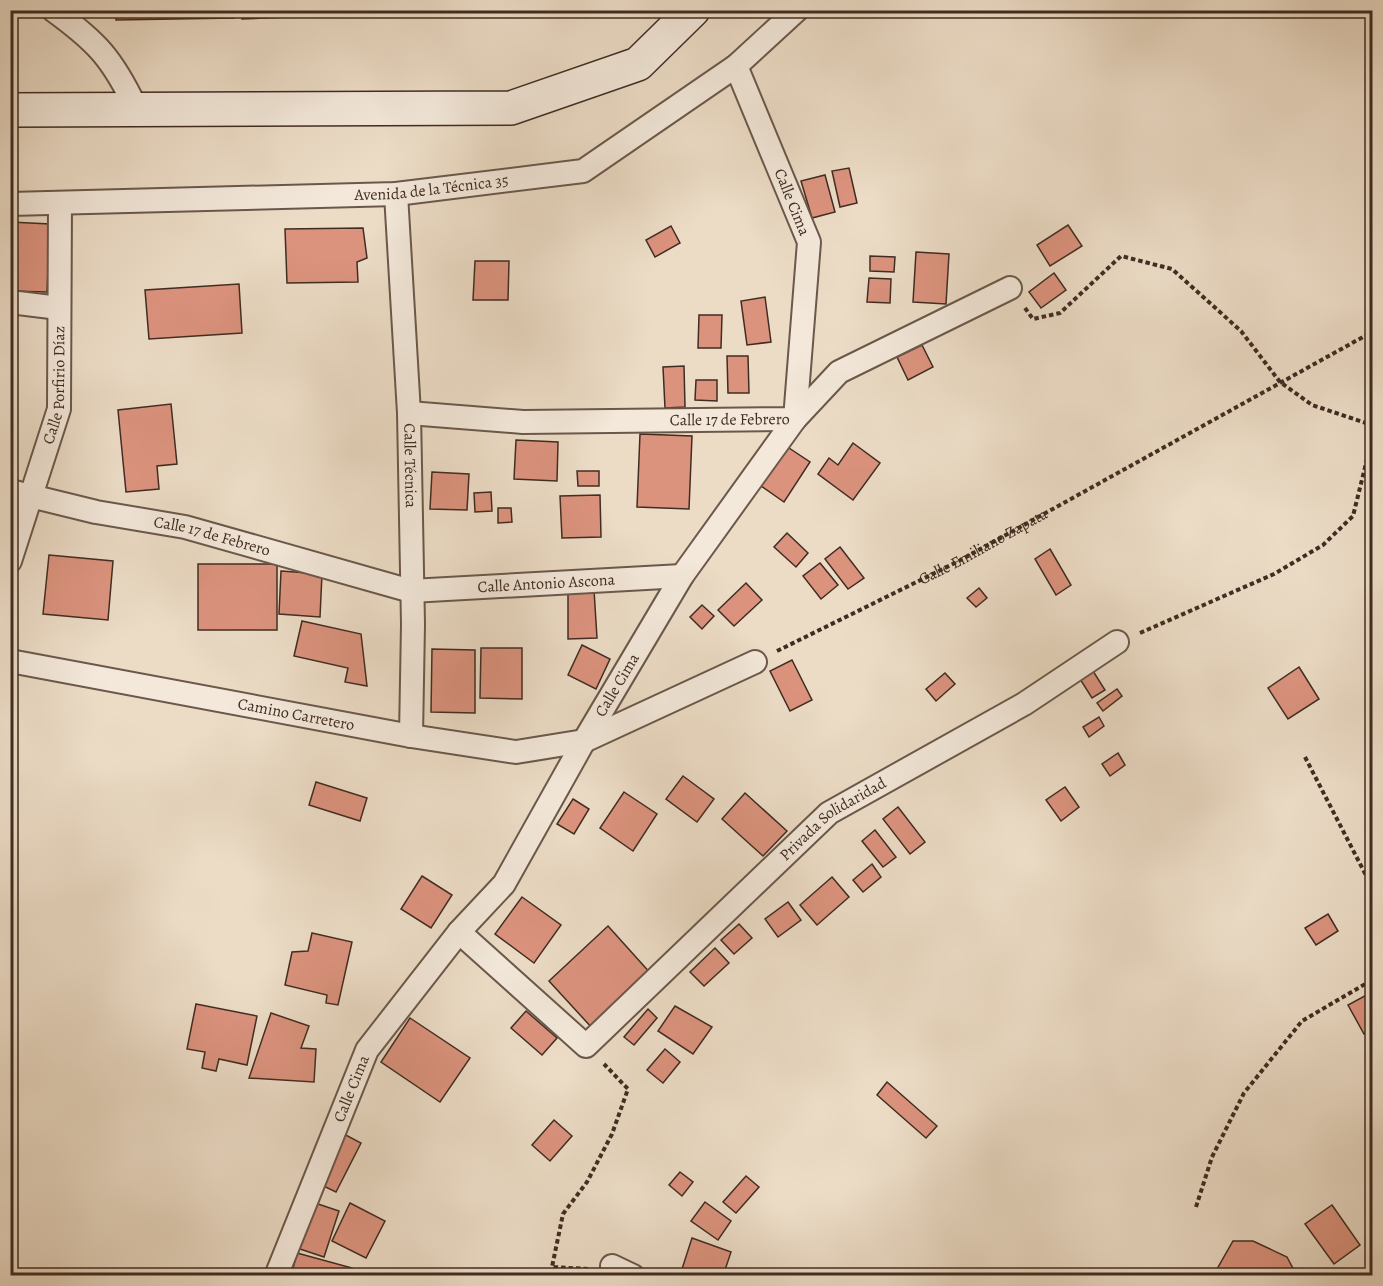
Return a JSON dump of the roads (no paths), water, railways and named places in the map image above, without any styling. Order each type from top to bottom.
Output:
[{"type":"street","points":[[53,10],[90,37],[119,72],[136,108]]},
{"type":"street","points":[[10,110],[511,108],[638,64],[693,10]]},
{"type":"street","name":"Avenida de la Técnica 35","points":[[10,204],[396,194],[583,171],[736,66],[798,10]]},
{"type":"street","name":"Calle Cima","points":[[276,1275],[368,1050],[459,932],[504,884],[584,741],[682,576],[795,419],[809,242],[736,66]]},
{"type":"street","name":"Calle Técnica","points":[[396,194],[409,413],[413,624],[411,736]]},
{"type":"street","name":"Calle Porfirio Díaz","points":[[10,561],[20,493],[59,409],[60,203]]},
{"type":"street","name":"Calle 17 de Febrero","points":[[409,413],[523,422],[795,419],[839,372],[1010,288]]},
{"type":"street","points":[[10,302],[59,308]]},
{"type":"street","name":"Calle 17 de Febrero","points":[[20,493],[96,512],[185,527],[411,591]]},
{"type":"street","name":"Calle Antonio Ascona","points":[[411,591],[682,576]]},
{"type":"street","name":"Privada Solidaridad","points":[[459,932],[586,1046],[829,813],[1024,704],[1117,642]]},
{"type":"street","name":"Camino Carretero","points":[[10,661],[411,736],[516,752],[584,741]]},
{"type":"street","points":[[584,741],[755,662]]},
{"type":"street","points":[[612,1266],[633,1275]]}]
